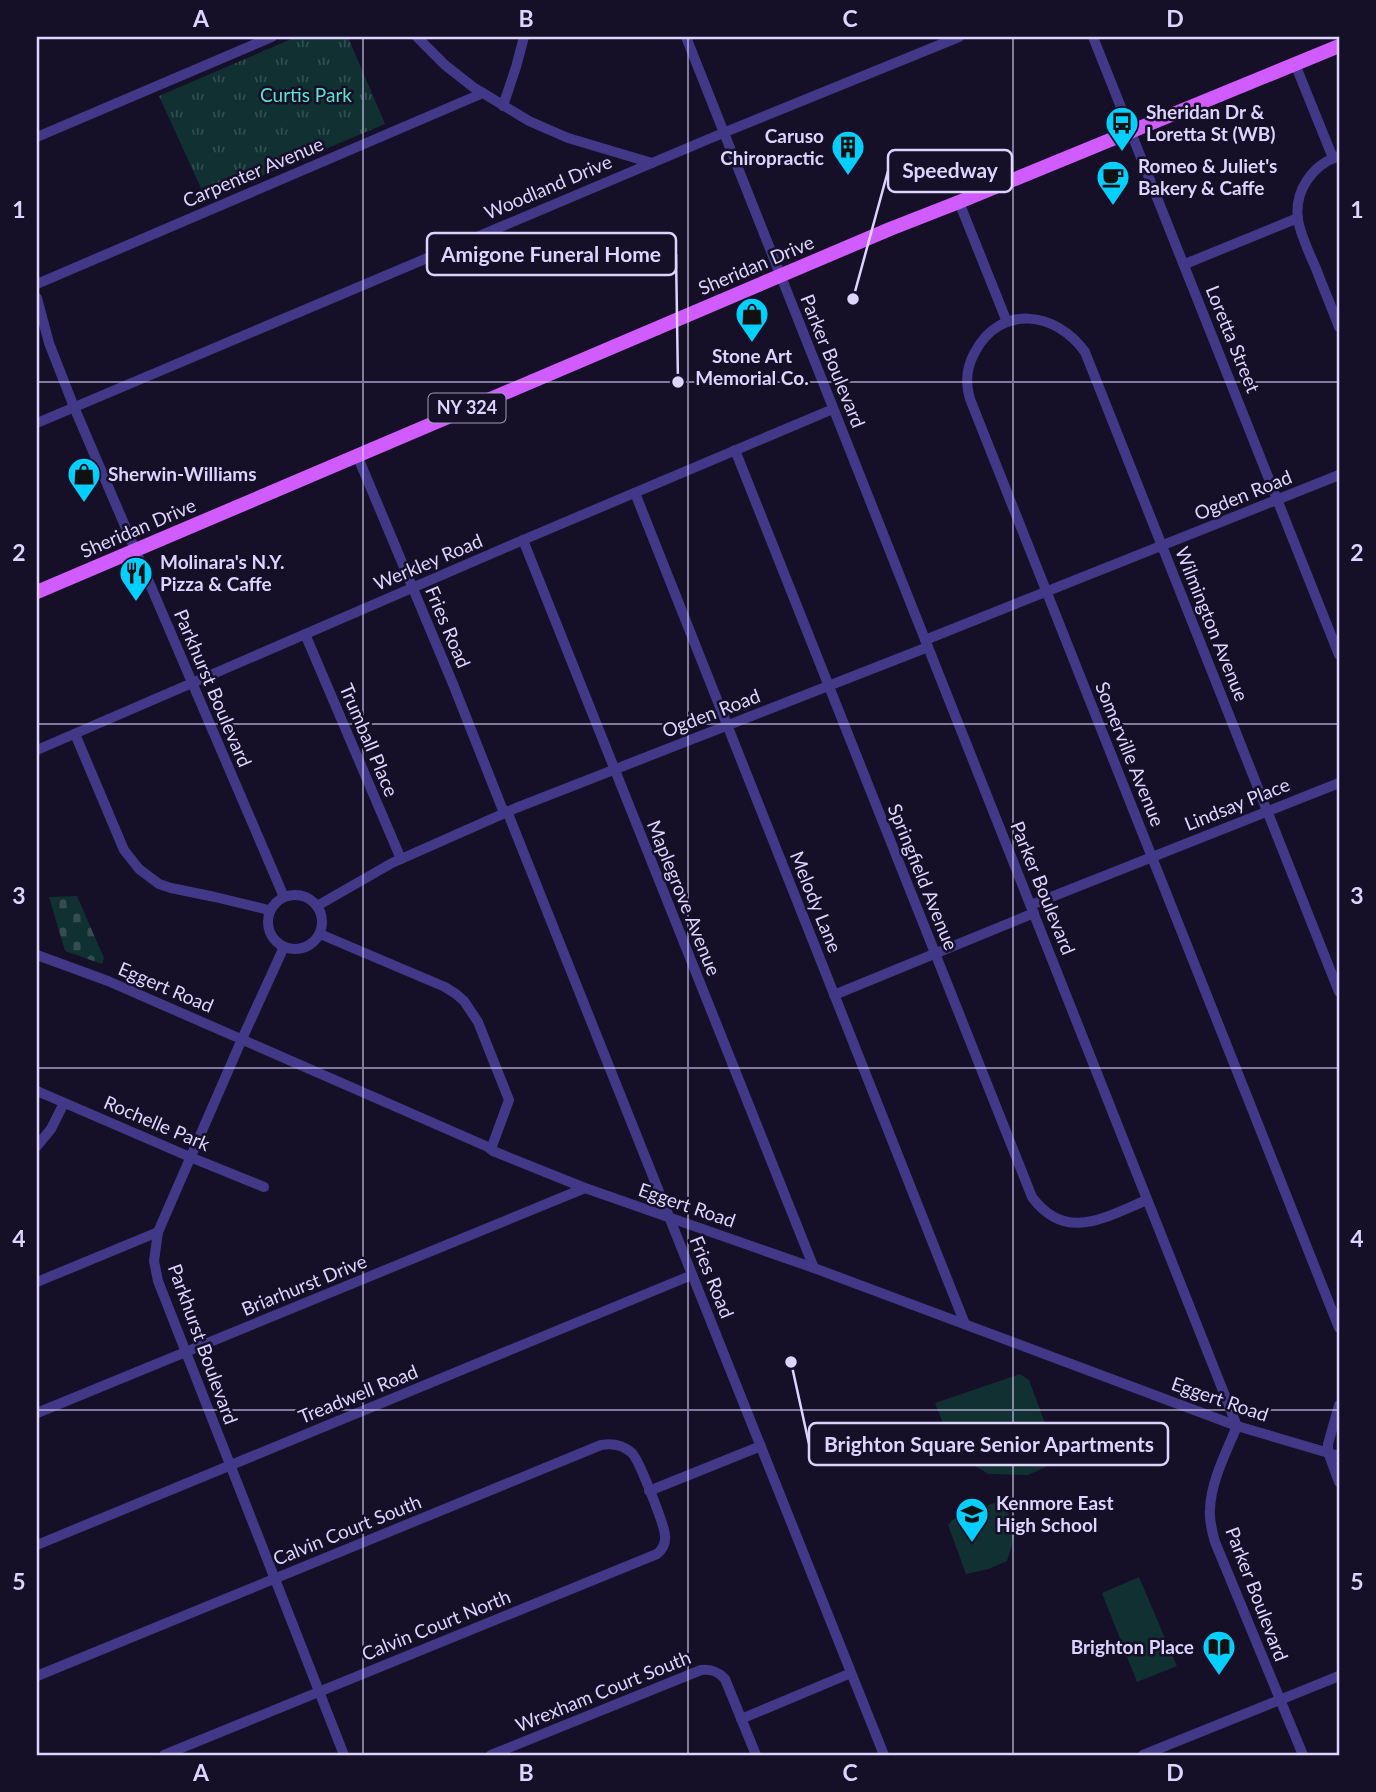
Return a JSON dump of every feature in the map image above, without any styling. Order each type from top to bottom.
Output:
[{"type":"main road","name":"Sheridan Drive","points":[[37,592],[890,229],[1339,46]]},
{"type":"street","points":[[37,137],[272,37]]},
{"type":"street","points":[[417,37],[445,65],[483,93],[529,121],[568,138],[652,163]]},
{"type":"street","points":[[503,106],[524,37]]},
{"type":"street","name":"Parker Boulevard","points":[[686,37],[1237,1426],[1216,1478],[1210,1511],[1211,1527],[1303,1755]]},
{"type":"street","name":"Woodland Drive","points":[[37,423],[723,133],[959,37]]},
{"type":"street","name":"Loretta Street","points":[[1093,37],[1339,655]]},
{"type":"street","points":[[1295,64],[1336,157],[1309,177],[1299,198],[1298,218],[1339,327]]},
{"type":"street","name":"Carpenter Avenue","points":[[37,284],[483,93]]},
{"type":"street","points":[[959,202],[1007,322]]},
{"type":"street","points":[[1185,264],[1298,218]]},
{"type":"street","name":"Parkhurst Boulevard","points":[[37,298],[49,343],[74,407],[284,897]]},
{"type":"street","name":"Wilmington Avenue","points":[[1007,322],[1024,318],[1050,322],[1077,341],[1085,352],[1339,992]]},
{"type":"street","name":"Somerville Avenue","points":[[1007,322],[996,327],[979,345],[968,368],[967,389],[970,400],[1339,1328]]},
{"type":"street","name":"Werkley Road","points":[[37,750],[833,409]]},
{"type":"street","name":"Springfield Avenue","points":[[735,450],[1032,1197],[1038,1206],[1055,1218],[1065,1222],[1085,1223],[1147,1200]]},
{"type":"street","name":"Fries Road","points":[[357,455],[506,812],[884,1755]]},
{"type":"street","name":"Ogden Road","points":[[317,906],[401,859],[506,812],[828,686],[1046,592],[1339,475]]},
{"type":"street","name":"Melody Lane","points":[[635,493],[965,1324]]},
{"type":"street","name":"Maplegrove Avenue","points":[[523,541],[814,1268]]},
{"type":"street","name":"Trumball Place","points":[[305,634],[401,859]]},
{"type":"street","points":[[75,734],[124,850],[139,869],[159,884],[171,888],[269,912]]},
{"type":"street","name":"Lindsay Place","points":[[834,995],[935,954],[1152,857],[1339,783]]},
{"type":"street","points":[[299,895],[317,906],[322,920],[320,934],[312,943],[302,949],[284,947],[271,935],[267,924],[269,912],[273,905],[284,897],[299,895]]},
{"type":"street","points":[[320,934],[445,987],[464,1001],[478,1022],[509,1100],[491,1149]]},
{"type":"street","name":"Parkhurst Boulevard","points":[[284,947],[158,1232],[155,1245],[156,1272],[344,1755]]},
{"type":"street","name":"Eggert Road","points":[[37,955],[108,981],[584,1188],[814,1268],[1237,1426],[1339,1456]]},
{"type":"street","name":"Rochelle Park","points":[[37,1091],[264,1186]]},
{"type":"street","points":[[37,1146],[51,1129],[64,1103]]},
{"type":"street","name":"Briarhurst Drive","points":[[37,1413],[584,1188]]},
{"type":"street","points":[[37,1282],[158,1232]]},
{"type":"street","name":"Treadwell Road","points":[[37,1545],[692,1275]]},
{"type":"street","points":[[1339,1405],[1328,1452],[1339,1482]]},
{"type":"street","name":"Calvin Court South","points":[[37,1676],[601,1445],[616,1444],[631,1452],[649,1491]]},
{"type":"street","points":[[649,1491],[761,1446]]},
{"type":"street","name":"Calvin Court North","points":[[164,1755],[657,1554],[664,1546],[665,1532],[649,1491]]},
{"type":"street","name":"Wrexham Court South","points":[[491,1755],[701,1670],[715,1671],[725,1679],[756,1755]]},
{"type":"street","points":[[741,1719],[851,1673]]},
{"type":"street","points":[[1146,1755],[1339,1676]]},
{"type":"green space","name":"Curtis Park","points":[[296,37],[348,37],[385,124],[206,199],[159,96]]},
{"type":"green space","points":[[77,896],[104,958],[102,964],[65,951],[49,897]]},
{"type":"green space","points":[[1020,1374],[1029,1380],[1059,1461],[1028,1475],[988,1474],[966,1460],[948,1436],[935,1403]]},
{"type":"green space","points":[[1004,1499],[1015,1535],[1007,1561],[989,1569],[966,1574],[948,1525],[952,1520]]},
{"type":"green space","points":[[1139,1577],[1177,1666],[1137,1682],[1102,1593]]},
{"type":"place","name":"Sheridan Dr & Loretta St (WB)","points":[[1122,153]]},
{"type":"place","name":"Caruso Chiropractic","points":[[848,177]]},
{"type":"place","name":"Romeo & Juliet's Bakery & Caffe","points":[[1113,207]]},
{"type":"place","name":"Speedway","points":[[853,299]]},
{"type":"place","name":"Stone Art Memorial Co.","points":[[752,344]]},
{"type":"place","name":"Amigone Funeral Home","points":[[678,382]]},
{"type":"place","name":"Sherwin-Williams","points":[[84,504]]},
{"type":"place","name":"Molinara's N.Y. Pizza & Caffe","points":[[136,603]]},
{"type":"place","name":"Brighton Square Senior Apartments","points":[[791,1362]]},
{"type":"place","name":"Kenmore East High School","points":[[972,1544]]},
{"type":"place","name":"Brighton Place","points":[[1219,1677]]}]
